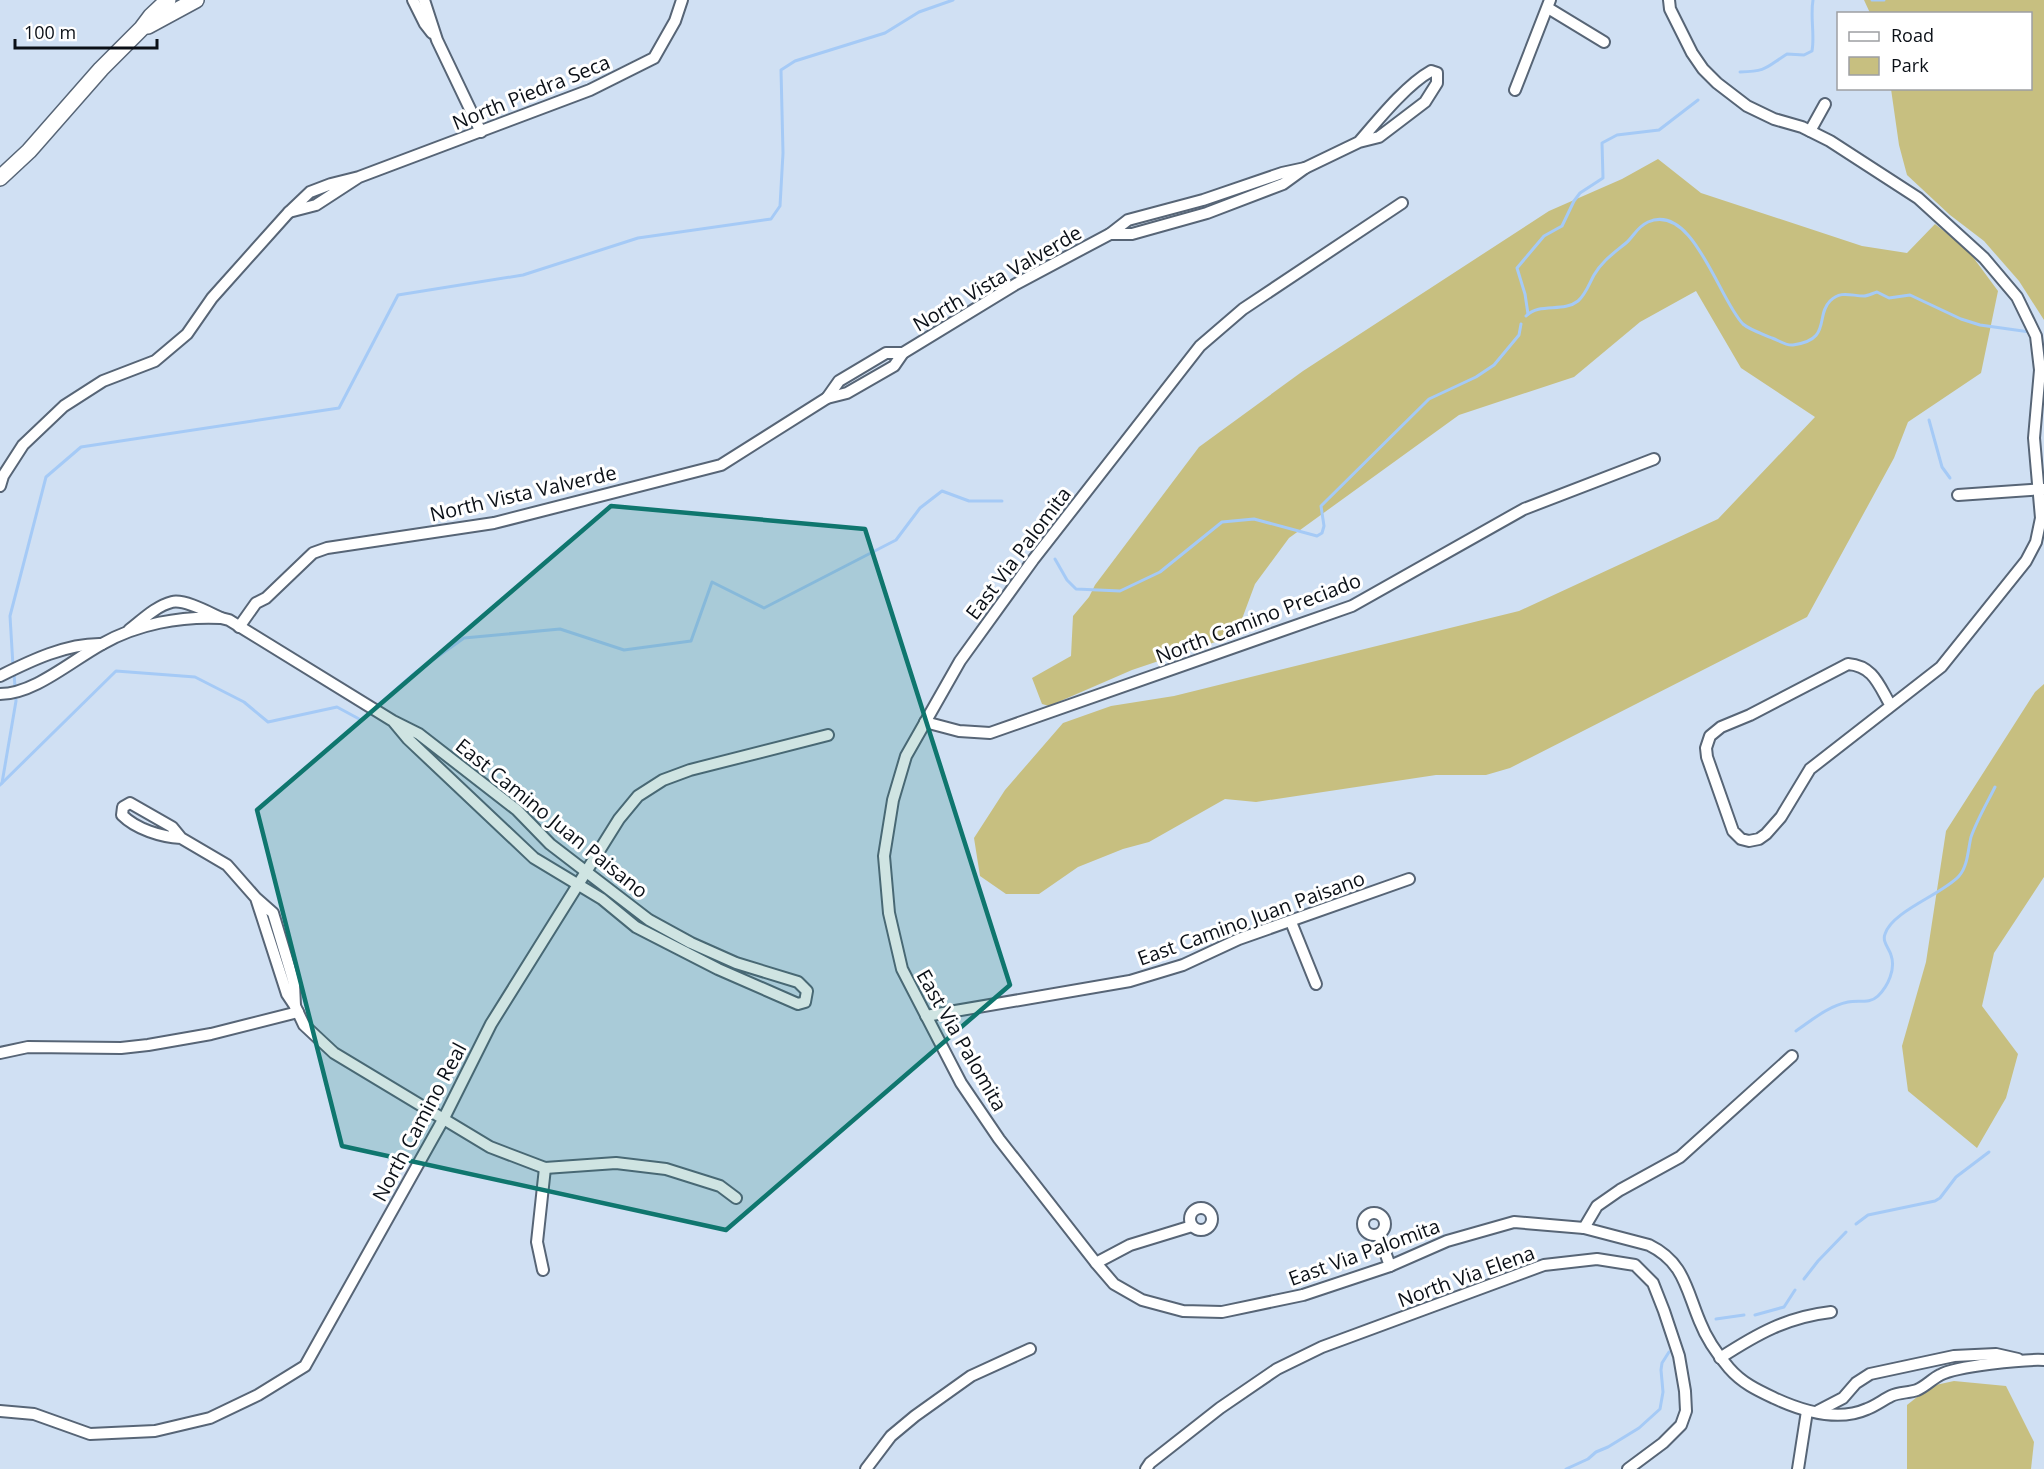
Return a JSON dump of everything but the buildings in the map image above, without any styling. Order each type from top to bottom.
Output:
[{"type":"main road","points":[[0,178],[35,145],[101,69],[168,0]]},
{"type":"main road","points":[[142,28],[196,0]]},
{"type":"street","points":[[413,0],[425,24],[437,40]]},
{"type":"street","points":[[424,0],[437,40],[481,132]]},
{"type":"street","name":"North Piedra Seca","points":[[0,486],[3,476],[23,445],[64,406],[103,381],[155,360],[187,334],[212,298],[289,212],[310,192],[358,177],[590,90],[654,58],[675,21],[682,0]]},
{"type":"street","points":[[1669,0],[1670,9],[1692,53],[1717,83],[1747,106],[1830,141],[1918,198],[1984,258],[2017,297],[2036,336],[2040,370],[2034,438],[2041,518],[2036,542],[2026,561],[1941,667],[1891,706],[1810,769],[1781,817],[1766,834],[1743,844],[1741,838],[1733,831],[1707,757],[1705,736],[1838,668],[1859,662],[1871,673],[1891,706]]},
{"type":"street","points":[[1515,90],[1549,4],[1604,42]]},
{"type":"street","name":"North Vista Valverde","points":[[239,627],[256,603],[266,598],[313,553],[327,548],[494,523],[721,465],[827,398],[847,393],[894,366],[903,353],[1016,284],[1110,234],[1132,234],[1207,213],[1283,184],[1305,168],[1359,142],[1379,137],[1425,102],[1437,83],[1437,73],[1431,71],[1423,76],[1359,142]]},
{"type":"street","points":[[1810,131],[1825,104]]},
{"type":"street","name":"East Via Palomita","points":[[1402,202],[1243,309],[1200,346],[1033,560],[960,661],[906,756],[893,800],[884,856],[889,914],[902,969],[961,1083],[999,1139],[1114,1284],[1142,1300],[1183,1311],[1222,1312],[1303,1295],[1390,1266],[1447,1241],[1514,1222],[1584,1228],[1649,1245],[1670,1259],[1681,1272],[1699,1321],[1720,1358],[1749,1386],[1785,1403],[1812,1411],[1829,1415],[1855,1413],[1867,1410],[1891,1396],[1920,1389],[1941,1375],[1957,1370],[2022,1359]]},
{"type":"street","name":"North Camino Preciado","points":[[925,722],[959,731],[990,733],[1352,606],[1524,509],[1654,459]]},
{"type":"street","points":[[1958,495],[2040,489]]},
{"type":"street","name":"East Camino Juan Paisano","points":[[0,694],[11,694],[34,687],[102,644],[129,630],[149,614],[174,601],[194,606],[239,627],[393,721],[420,734],[517,810],[550,844],[585,873],[650,920],[691,943],[736,963],[798,982],[807,991],[805,1002],[798,1004],[777,996],[676,949],[636,927],[602,900],[534,858],[408,739],[393,721]]},
{"type":"street","name":"East Camino Juan Paisano","points":[[129,630],[174,620],[221,618]]},
{"type":"street","points":[[0,676],[53,653],[89,644],[102,644]]},
{"type":"street","name":"North Camino Real","points":[[0,1411],[34,1414],[90,1434],[155,1431],[210,1418],[258,1395],[305,1366],[444,1118],[491,1024],[577,884],[626,810],[638,796],[653,785],[690,770],[828,735]]},
{"type":"street","points":[[181,838],[169,837],[130,823],[122,814],[123,807],[130,802],[172,827],[181,838],[227,865],[256,898],[287,994],[308,1030],[334,1053],[490,1147],[545,1168],[616,1163],[642,1165],[666,1169],[710,1182],[736,1198]]},
{"type":"street","name":"East Camino Juan Paisano","points":[[926,1016],[1130,981],[1183,965],[1239,939],[1409,879]]},
{"type":"street","points":[[1291,922],[1316,984]]},
{"type":"street","points":[[0,1053],[28,1047],[121,1048],[148,1045],[211,1034],[296,1009]]},
{"type":"street","points":[[1584,1228],[1597,1206],[1620,1190],[1680,1157],[1792,1056]]},
{"type":"street","points":[[543,1270],[537,1242],[545,1168]]},
{"type":"street","points":[[1096,1263],[1130,1245],[1192,1226]]},
{"type":"street","points":[[1378,1235],[1390,1266]]},
{"type":"street","name":"North Via Elena","points":[[1146,1469],[1150,1463],[1220,1408],[1277,1369],[1322,1347],[1544,1265],[1597,1259],[1635,1265],[1653,1283],[1679,1356],[1686,1391],[1686,1411],[1681,1425],[1664,1443],[1629,1469]]},
{"type":"street","points":[[1720,1358],[1747,1340],[1786,1321],[1831,1311]]},
{"type":"street","points":[[866,1469],[891,1436],[915,1416],[971,1376],[1030,1349]]},
{"type":"street","name":"East Via Palomita","points":[[1812,1411],[1843,1398],[1856,1383],[1870,1374],[1954,1356],[1996,1354],[2044,1360]]},
{"type":"street","points":[[1798,1469],[1812,1411]]},
{"type":"highlighted area","points":[[611,506],[865,529],[1010,985],[726,1230],[342,1146],[257,810]]},
{"type":"green space","points":[[1864,0],[2044,0],[2044,320],[2019,281],[1984,241],[1950,215],[1907,175],[1899,145],[1891,90],[2032,90],[2032,12],[1870,12]]},
{"type":"green space","points":[[1658,159],[1701,193],[1862,246],[1907,253],[1935,224],[1967,249],[1998,291],[1981,373],[1908,422],[1894,458],[1807,617],[1510,768],[1486,775],[1436,775],[1256,802],[1225,799],[1149,842],[1123,849],[1078,867],[1039,894],[1006,894],[980,876],[974,838],[1005,790],[1063,723],[1111,706],[1174,696],[1519,611],[1718,519],[1815,417],[1741,368],[1696,291],[1640,322],[1574,377],[1459,415],[1289,538],[1255,584],[1236,635],[1132,670],[1049,706],[1042,704],[1032,678],[1071,656],[1073,616],[1199,447],[1303,371],[1549,211],[1622,179]]},
{"type":"green space","points":[[2044,684],[2044,877],[1994,953],[1982,1006],[2018,1054],[2006,1098],[1977,1148],[1908,1091],[1902,1046],[1926,962],[1946,831],[2035,692]]},
{"type":"green space","points":[[1954,1381],[2006,1386],[2034,1442],[2031,1469],[1907,1469],[1907,1405],[1931,1386]]},
{"type":"waterway","points":[[13,666],[10,616],[46,477],[81,447],[339,408],[398,295],[523,275],[638,238],[771,219],[780,206],[783,153],[781,70],[795,61],[885,33],[919,12],[953,0]]},
{"type":"waterway","points":[[1740,72],[1761,70],[1787,54],[1804,55],[1812,51],[1813,0]]},
{"type":"waterway","points":[[1872,0],[1884,0]]},
{"type":"waterway","points":[[1528,314],[1517,268],[1544,236],[1562,226],[1580,193],[1603,178],[1602,143],[1617,135],[1659,130],[1698,100]]},
{"type":"waterway","points":[[1526,316],[1538,309],[1572,305],[1578,301],[1601,266],[1641,226],[1648,222],[1664,220],[1678,226],[1692,239],[1743,324],[1788,345],[1805,342],[1818,333],[1826,307],[1834,298],[1842,295],[1866,296],[1877,292],[1889,298],[1910,295],[1961,319],[1980,325],[2030,332]]},
{"type":"waterway","points":[[1055,559],[1067,580],[1076,589],[1120,591],[1160,572],[1222,522],[1254,519],[1317,536],[1322,533],[1324,526],[1321,506],[1429,399],[1476,377],[1494,365],[1519,335],[1521,324]]},
{"type":"waterway","points":[[1929,420],[1942,467],[1950,478]]},
{"type":"waterway","points":[[376,707],[416,672],[464,638],[560,629],[624,650],[691,641],[712,582],[764,608],[896,540],[920,508],[942,491],[969,501],[1002,501]]},
{"type":"waterway","points":[[0,785],[116,671],[195,677],[244,702],[268,722],[337,707],[361,720],[371,711]]},
{"type":"waterway","points":[[2,783],[16,701],[14,673]]},
{"type":"waterway","points":[[1796,1031],[1834,1007],[1848,1002],[1871,1000],[1882,992],[1890,977],[1892,966],[1891,955],[1884,940],[1885,934],[1897,918],[1952,883],[1962,872],[1973,831],[1995,787]]},
{"type":"waterway","points":[[1856,1224],[1868,1215],[1935,1201],[1956,1177],[1989,1152]]},
{"type":"waterway","points":[[1804,1279],[1846,1232]]},
{"type":"waterway","points":[[1755,1315],[1784,1307],[1795,1290]]},
{"type":"waterway","points":[[1716,1319],[1744,1315]]},
{"type":"waterway","points":[[1566,1469],[1588,1459],[1596,1452],[1639,1428],[1660,1409],[1663,1392],[1662,1363],[1669,1352]]}]
